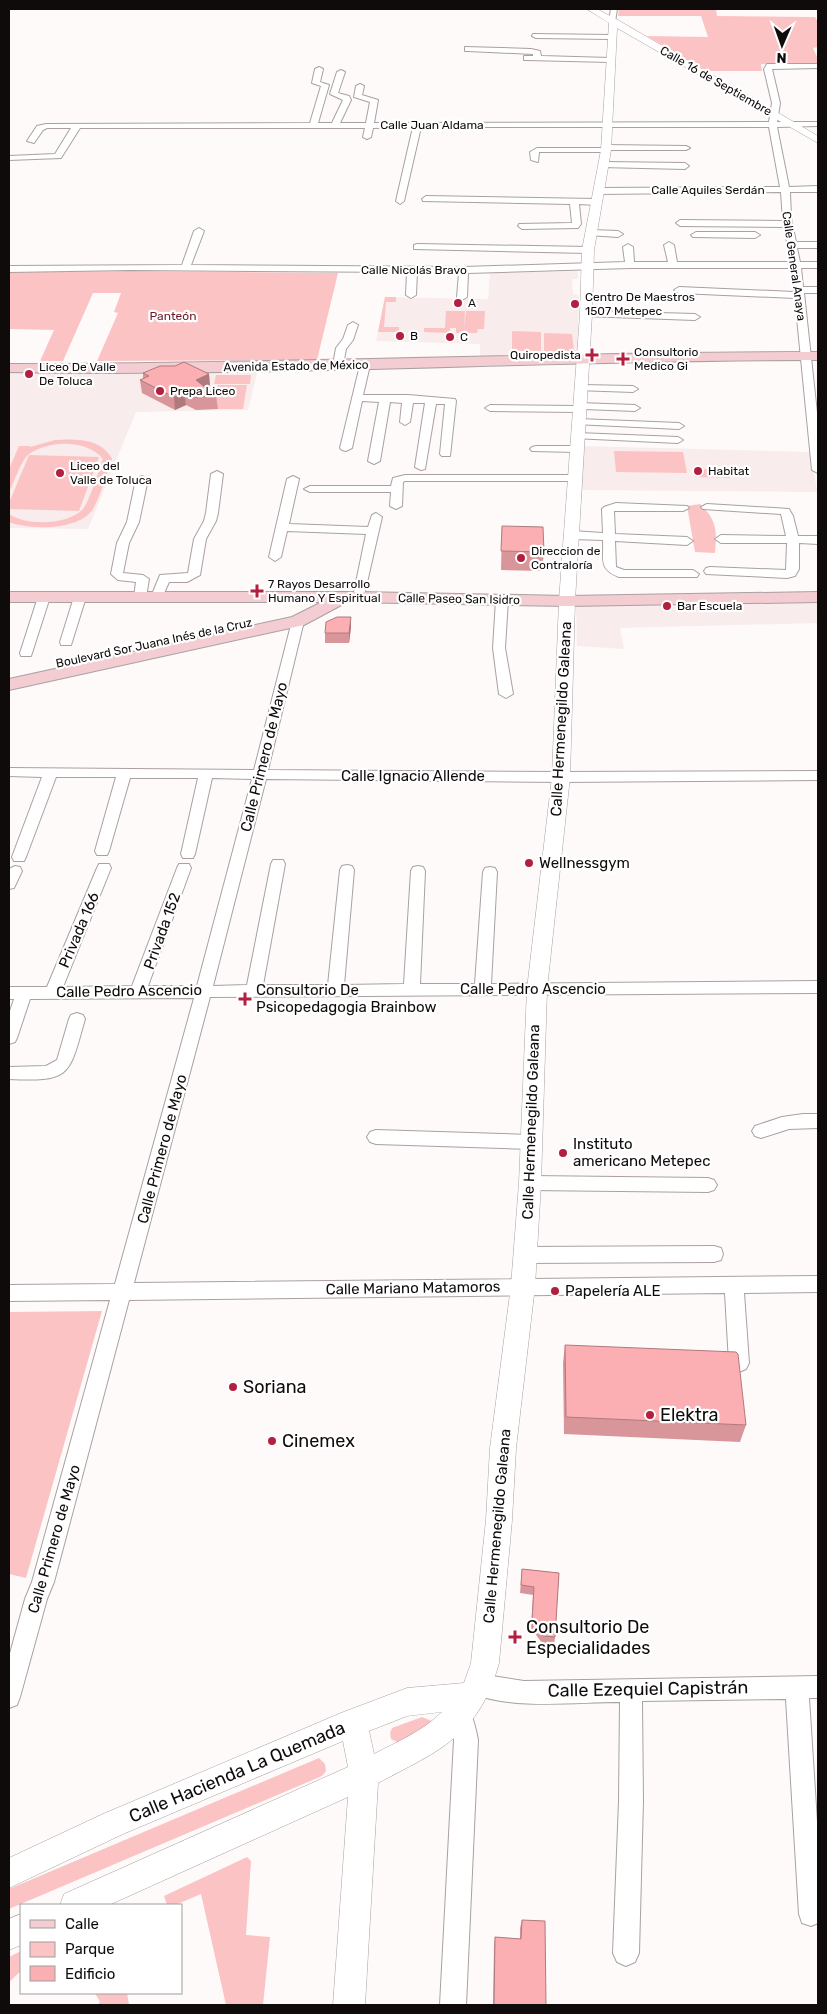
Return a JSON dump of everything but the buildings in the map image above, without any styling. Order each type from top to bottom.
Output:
[{"type":"main road","points":[[582,358],[813,356]]},
{"type":"main road","name":"Avenida Estado de México","points":[[9,368],[231,368],[582,358]]},
{"type":"main road","name":"Calle Paseo San Isidro","points":[[9,596],[148,597],[300,610],[351,597],[567,601],[818,597]]},
{"type":"main road","points":[[300,610],[351,597]]},
{"type":"main road","name":"Boulevard Sor Juana Inés de la Cruz","points":[[9,674],[300,610]]},
{"type":"main road","name":"Boulevard Sor Juana Inés de la Cruz","points":[[9,684],[300,610]]},
{"type":"street","name":"Calle 16 de Septiembre","points":[[592,9],[609,33],[774,120],[791,124],[818,140]]},
{"type":"street","points":[[536,36],[609,33],[614,9]]},
{"type":"street","name":"Calle Hermenegildo Galeana","points":[[453,2005],[466,1740],[464,1699],[485,1663],[503,1448],[523,1286],[530,1184],[537,989],[561,777],[567,601],[577,425],[586,314],[586,267],[606,149],[610,60],[609,33]]},
{"type":"street","points":[[468,50],[534,51],[537,53],[537,58]]},
{"type":"street","points":[[527,58],[610,60]]},
{"type":"street","name":"Calle General Anaya","points":[[818,66],[768,67],[776,103],[774,120],[784,189],[787,221],[785,235],[792,245],[799,292],[813,356],[818,468]]},
{"type":"street","points":[[313,125],[325,85],[316,83],[319,70]]},
{"type":"street","points":[[336,125],[347,100],[334,94],[341,72]]},
{"type":"street","points":[[360,86],[358,96],[374,100],[367,137]]},
{"type":"street","name":"Calle Juan Aldama","points":[[31,141],[40,128],[46,126],[607,124],[774,120]]},
{"type":"street","points":[[791,124],[818,124]]},
{"type":"street","points":[[400,201],[418,125]]},
{"type":"street","points":[[9,158],[58,156],[77,126]]},
{"type":"street","points":[[534,160],[534,152],[537,150],[686,148]]},
{"type":"street","points":[[603,165],[685,166]]},
{"type":"street","name":"Calle Aquiles Serdán","points":[[598,190],[818,189]]},
{"type":"street","points":[[426,199],[596,202]]},
{"type":"street","points":[[522,226],[576,226],[574,202]]},
{"type":"street","points":[[716,217],[787,221]]},
{"type":"street","points":[[680,223],[787,221]]},
{"type":"street","points":[[185,268],[199,231]]},
{"type":"street","points":[[591,234],[618,234]]},
{"type":"street","points":[[696,235],[762,235]]},
{"type":"street","points":[[669,245],[673,264]]},
{"type":"street","points":[[792,245],[818,245]]},
{"type":"street","points":[[417,247],[588,250]]},
{"type":"street","points":[[628,247],[630,265]]},
{"type":"street","name":"Calle Nicolás Bravo","points":[[9,269],[464,270],[673,264],[818,265]]},
{"type":"street","points":[[411,296],[412,270]]},
{"type":"street","points":[[462,297],[464,270]]},
{"type":"street","points":[[679,290],[799,292],[818,290]]},
{"type":"street","points":[[586,314],[695,317]]},
{"type":"street","points":[[338,365],[341,348],[348,340],[353,325]]},
{"type":"street","points":[[346,448],[365,365]]},
{"type":"street","points":[[580,388],[633,390]]},
{"type":"street","points":[[358,398],[446,399],[452,402],[446,454]]},
{"type":"street","points":[[374,461],[385,398]]},
{"type":"street","points":[[405,422],[408,398]]},
{"type":"street","points":[[421,467],[431,399]]},
{"type":"street","points":[[490,408],[577,425],[678,440]]},
{"type":"street","points":[[536,449],[577,425],[635,408]]},
{"type":"street","points":[[577,425],[679,426]]},
{"type":"street","points":[[148,597],[164,578],[190,577],[194,575],[200,539],[210,521],[217,474]]},
{"type":"street","points":[[396,506],[398,480],[405,478],[575,478]]},
{"type":"street","points":[[142,479],[133,522],[122,543],[117,574],[119,576],[143,579],[148,597]]},
{"type":"street","points":[[275,558],[293,479]]},
{"type":"street","points":[[310,489],[327,494],[397,488]]},
{"type":"street","points":[[682,508],[611,507],[608,510],[610,567],[616,572],[623,574],[693,574]]},
{"type":"street","points":[[707,507],[782,509],[787,512],[794,569],[791,573],[710,571]]},
{"type":"street","points":[[351,597],[374,531],[376,517]]},
{"type":"street","points":[[282,527],[374,531]]},
{"type":"street","points":[[572,538],[686,541]]},
{"type":"street","points":[[720,539],[778,540],[818,545]]},
{"type":"street","points":[[792,542],[818,540]]},
{"type":"street","points":[[26,653],[44,597]]},
{"type":"street","points":[[66,642],[80,597]]},
{"type":"street","points":[[502,600],[499,648],[506,694]]},
{"type":"street","name":"Calle Primero de Mayo","points":[[9,1697],[43,1582],[204,991],[260,776],[300,610]]},
{"type":"street","points":[[14,871],[48,786],[52,771]]},
{"type":"street","name":"Calle Ignacio Allende","points":[[9,772],[52,771],[260,776],[818,776]]},
{"type":"street","points":[[102,851],[124,774]]},
{"type":"street","name":"Privada 152","points":[[138,992],[186,861],[206,774]]},
{"type":"street","points":[[254,990],[278,864]]},
{"type":"street","name":"Privada 166","points":[[53,992],[104,868]]},
{"type":"street","points":[[335,990],[347,870]]},
{"type":"street","points":[[412,989],[418,870]]},
{"type":"street","points":[[483,988],[490,872]]},
{"type":"street","name":"Calle Pedro Ascencio","points":[[16,993],[483,988],[818,987]]},
{"type":"street","points":[[9,1038],[16,993]]},
{"type":"street","points":[[9,1073],[46,1073],[54,1072],[61,1068],[77,1018]]},
{"type":"street","points":[[761,1130],[796,1120],[818,1121]]},
{"type":"street","points":[[376,1137],[531,1142]]},
{"type":"street","points":[[530,1184],[708,1185]]},
{"type":"street","points":[[525,1255],[714,1254]]},
{"type":"street","name":"Calle Mariano Matamoros","points":[[9,1293],[818,1284]]},
{"type":"street","points":[[734,1285],[738,1363]]},
{"type":"street","points":[[808,1687],[811,1914]]},
{"type":"street","name":"Calle Ezequiel Capistrán","points":[[464,1699],[524,1692],[808,1687]]},
{"type":"street","points":[[626,1952],[631,1801],[631,1691]]},
{"type":"street","points":[[77,1904],[364,1776],[443,1731],[464,1699]]},
{"type":"street","name":"Calle Hacienda La Quemada","points":[[9,1873],[113,1824],[407,1702],[464,1699]]},
{"type":"street","points":[[349,2005],[364,1776],[353,1723]]},
{"type":"shaded area","points":[[578,271],[578,279],[572,279],[573,294],[579,295],[577,355],[480,358],[480,344],[376,341],[385,297],[488,299],[490,273]]},
{"type":"shaded area","name":"Liceo del Valle de Toluca","points":[[258,369],[248,410],[136,412],[88,529],[9,528],[9,370]]},
{"type":"shaded area","name":"Habitat","points":[[581,446],[811,452],[817,492],[582,490]]},
{"type":"shaded area","points":[[818,600],[818,623],[620,628],[624,649],[577,646],[576,604]]},
{"type":"green space","points":[[619,9],[716,9],[717,16],[815,17],[818,22],[818,47],[813,48],[818,59],[818,65],[761,64],[762,71],[707,71],[647,36],[708,37],[701,16],[618,16]]},
{"type":"green space","name":"Panteón","points":[[9,272],[338,273],[317,360],[97,361],[118,313],[114,312],[121,293],[93,293],[63,361],[40,361],[54,330],[9,329]]},
{"type":"green space","points":[[385,297],[396,297],[396,302],[386,302],[384,327],[399,327],[399,332],[378,332]]},
{"type":"green space","points":[[446,311],[465,311],[464,329],[466,311],[485,311],[484,329],[478,329],[477,333],[456,333],[456,328],[450,328],[450,333],[424,332],[424,328],[445,328]]},
{"type":"green space","points":[[512,331],[541,332],[541,352],[512,351]]},
{"type":"green space","points":[[544,333],[572,334],[574,352],[544,352]]},
{"type":"green space","points":[[216,375],[251,375],[250,384],[214,384]]},
{"type":"green space","points":[[218,385],[247,385],[243,409],[213,409]]},
{"type":"green space","points":[[55,440],[79,440],[95,443],[107,452],[112,459],[93,509],[77,521],[54,527],[18,525],[9,522],[9,514],[25,521],[36,522],[67,519],[85,506],[103,459],[96,452],[77,445],[56,444],[45,446],[28,455],[20,467],[9,493],[9,469],[19,446],[30,447]]},
{"type":"green space","points":[[614,451],[683,452],[687,473],[616,472]]},
{"type":"green space","points":[[29,455],[99,457],[79,511],[9,509],[9,503]]},
{"type":"green space","points":[[694,469],[728,470],[730,478],[695,477]]},
{"type":"green space","points":[[700,504],[710,515],[715,526],[715,553],[695,552],[687,506]]},
{"type":"green space","points":[[102,1311],[26,1578],[9,1574],[9,1312]]},
{"type":"green space","points":[[422,1717],[434,1722],[399,1743],[391,1739],[390,1733],[392,1728]]},
{"type":"green space","points":[[319,1758],[325,1764],[326,1771],[322,1776],[9,1909],[9,1889]]},
{"type":"green space","points":[[247,1857],[251,1861],[246,1935],[270,1937],[263,2005],[226,2005],[201,1894],[177,1904],[167,1904],[164,1896]]},
{"type":"green space","points":[[20,1952],[20,1972],[9,1982],[9,1957]]},
{"type":"green space","points":[[96,1994],[127,1994],[129,2005],[97,2005],[100,2002]]},
{"type":"place","name":"A","points":[[458,303]]},
{"type":"place","name":"Centro De Maestros 1507 Metepec","points":[[575,304]]},
{"type":"place","name":"B","points":[[400,336]]},
{"type":"place","name":"C","points":[[450,337]]},
{"type":"place","name":"Quiropedista","points":[[592,355]]},
{"type":"place","name":"Consultorio Medico Gi","points":[[623,359]]},
{"type":"place","name":"Liceo De Valle De Toluca","points":[[29,374]]},
{"type":"place","name":"Prepa Liceo","points":[[160,391]]},
{"type":"place","name":"Habitat","points":[[698,471]]},
{"type":"place","name":"Liceo del Valle de Toluca","points":[[60,473]]},
{"type":"place","name":"Direccion de Contraloría","points":[[521,558]]},
{"type":"place","name":"7 Rayos Desarrollo Humano Y Espiritual","points":[[257,591]]},
{"type":"place","name":"Bar Escuela","points":[[667,606]]},
{"type":"place","name":"Wellnessgym","points":[[529,863]]},
{"type":"place","name":"Consultorio De Psicopedagogia Brainbow","points":[[245,999]]},
{"type":"place","name":"Instituto americano Metepec","points":[[563,1153]]},
{"type":"place","name":"Papelería ALE","points":[[555,1291]]},
{"type":"place","name":"Soriana","points":[[233,1387]]},
{"type":"place","name":"Elektra","points":[[650,1415]]},
{"type":"place","name":"Cinemex","points":[[272,1441]]},
{"type":"place","name":"Consultorio De Especialidades","points":[[515,1637]]}]
